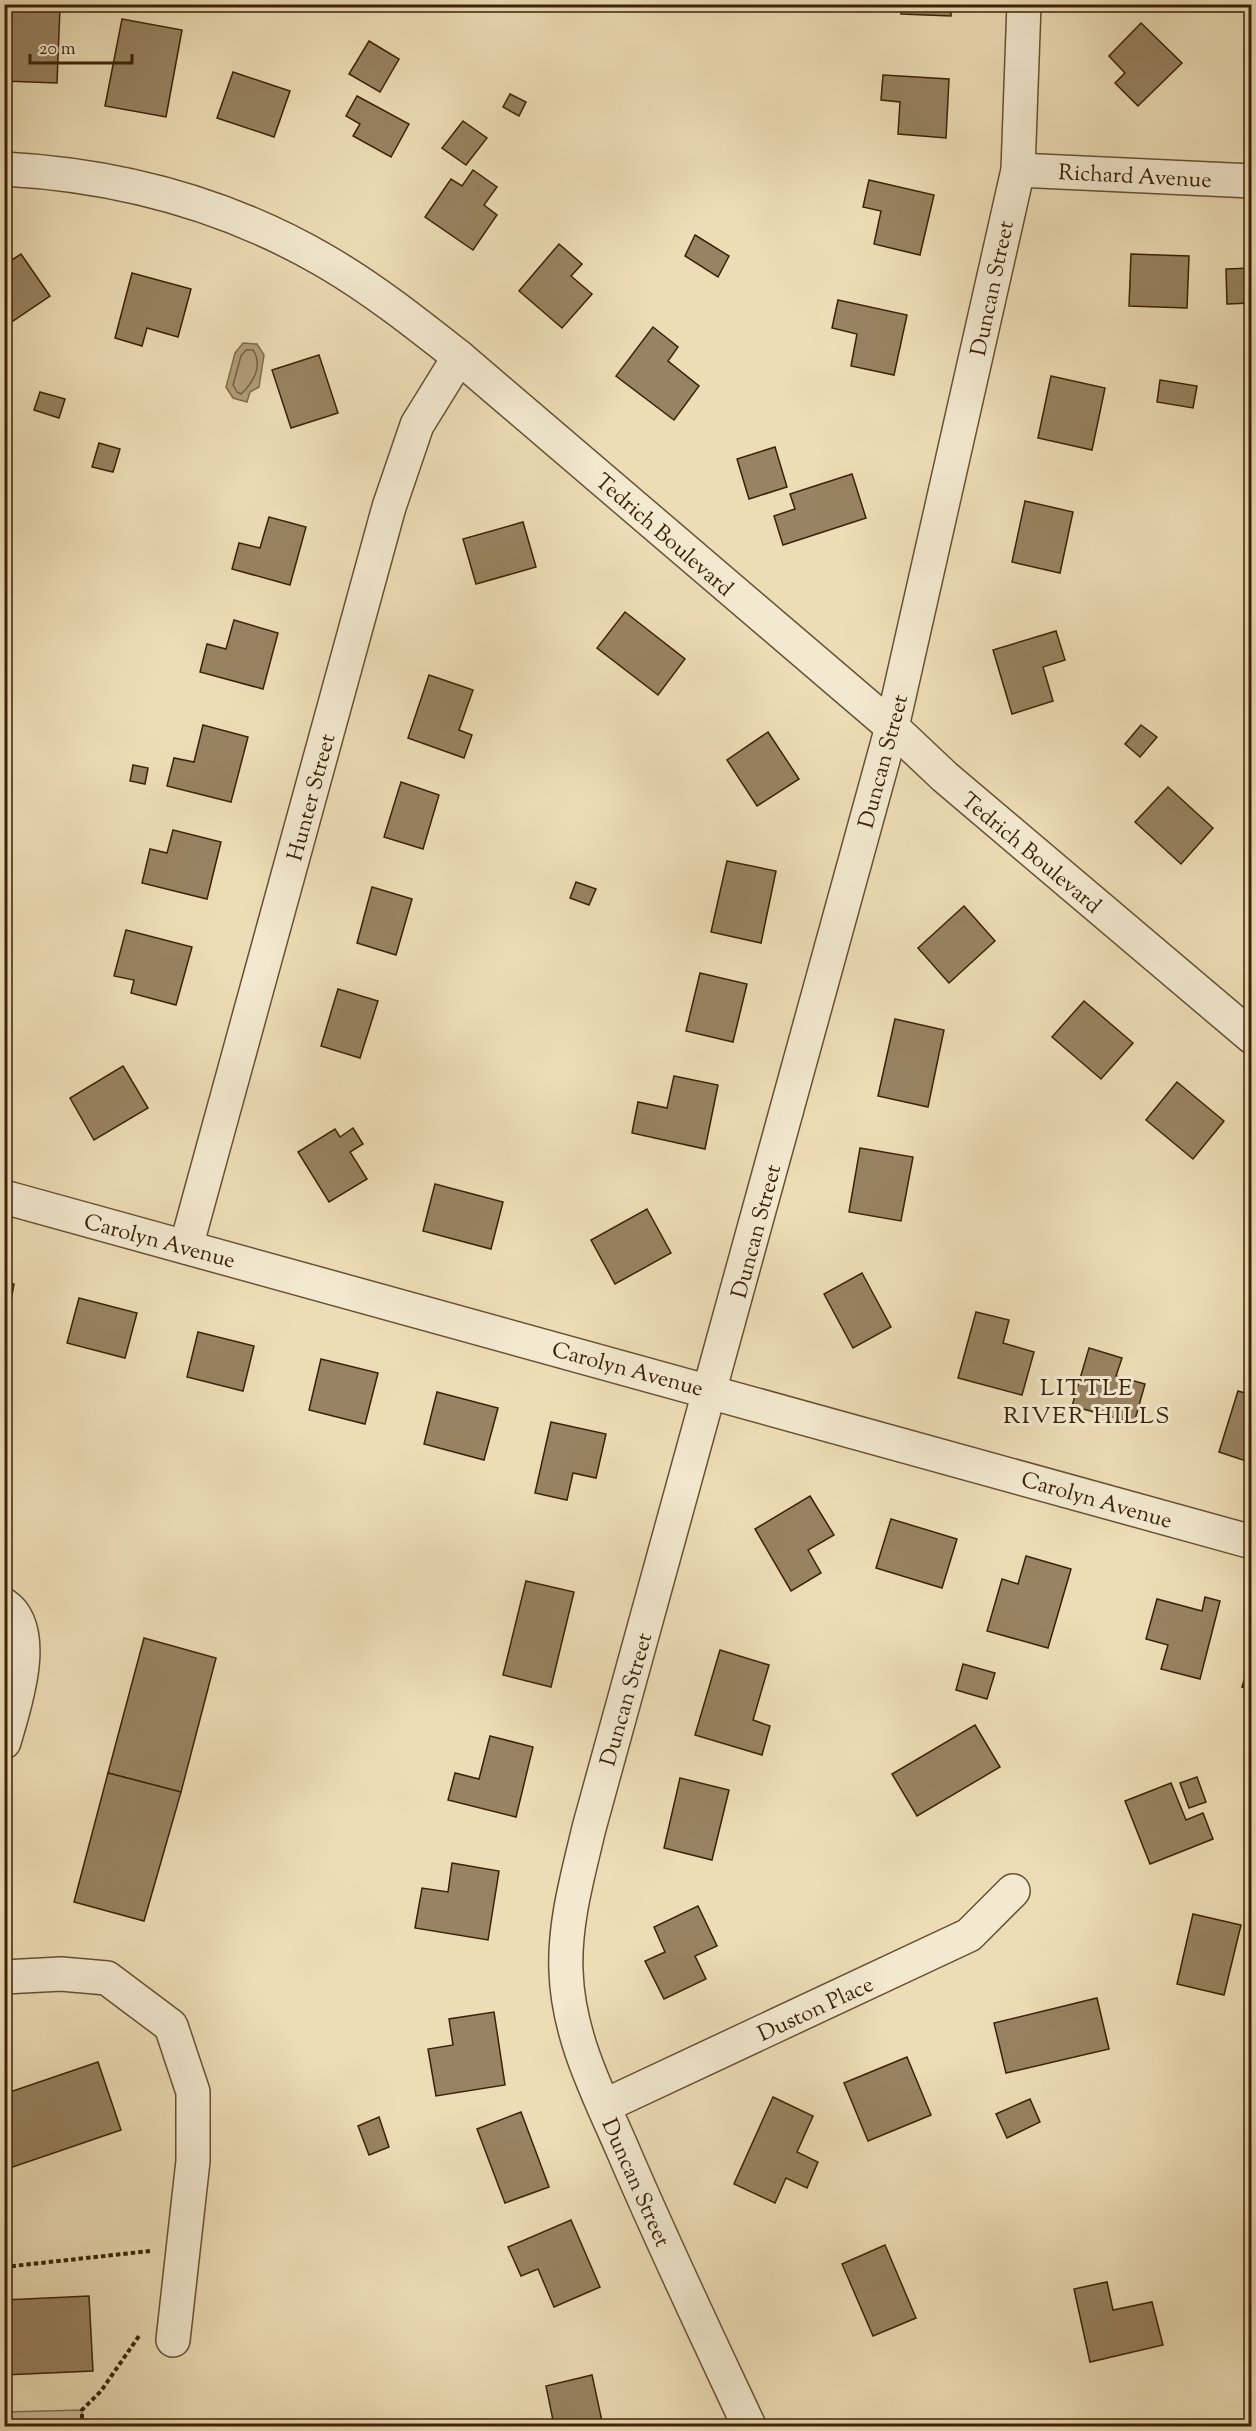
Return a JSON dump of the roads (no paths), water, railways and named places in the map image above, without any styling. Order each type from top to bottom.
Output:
[{"type":"street","name":"Duncan Street","points":[[749,2427],[653,2221],[572,2024],[566,1972],[570,1912],[589,1828],[892,727],[1018,170],[1024,4]]},
{"type":"street","name":"Tedrich Boulevard","points":[[4,169],[60,172],[131,184],[201,204],[268,231],[326,261],[390,303],[459,357],[892,727],[945,777],[1251,1037]]},
{"type":"street","name":"Richard Avenue","points":[[1018,170],[1251,181]]},
{"type":"street","name":"Hunter Street","points":[[186,1247],[389,507],[417,424],[459,357]]},
{"type":"street","name":"Carolyn Avenue","points":[[4,1197],[1251,1542]]},
{"type":"street","points":[[4,1605],[10,1609],[25,1639],[17,1695],[4,1742]]},
{"type":"street","name":"Duston Place","points":[[604,2106],[969,1935],[1013,1892]]},
{"type":"street","points":[[4,1977],[62,1974],[107,1978],[171,2026],[193,2092],[193,2161],[175,2327]]},
{"type":"water","points":[[243,343],[257,344],[264,355],[259,387],[250,392],[247,402],[233,398],[226,387],[235,353]]},
{"type":"district","name":"LITTLE RIVER HILLS","points":[[1087,1401]]}]
